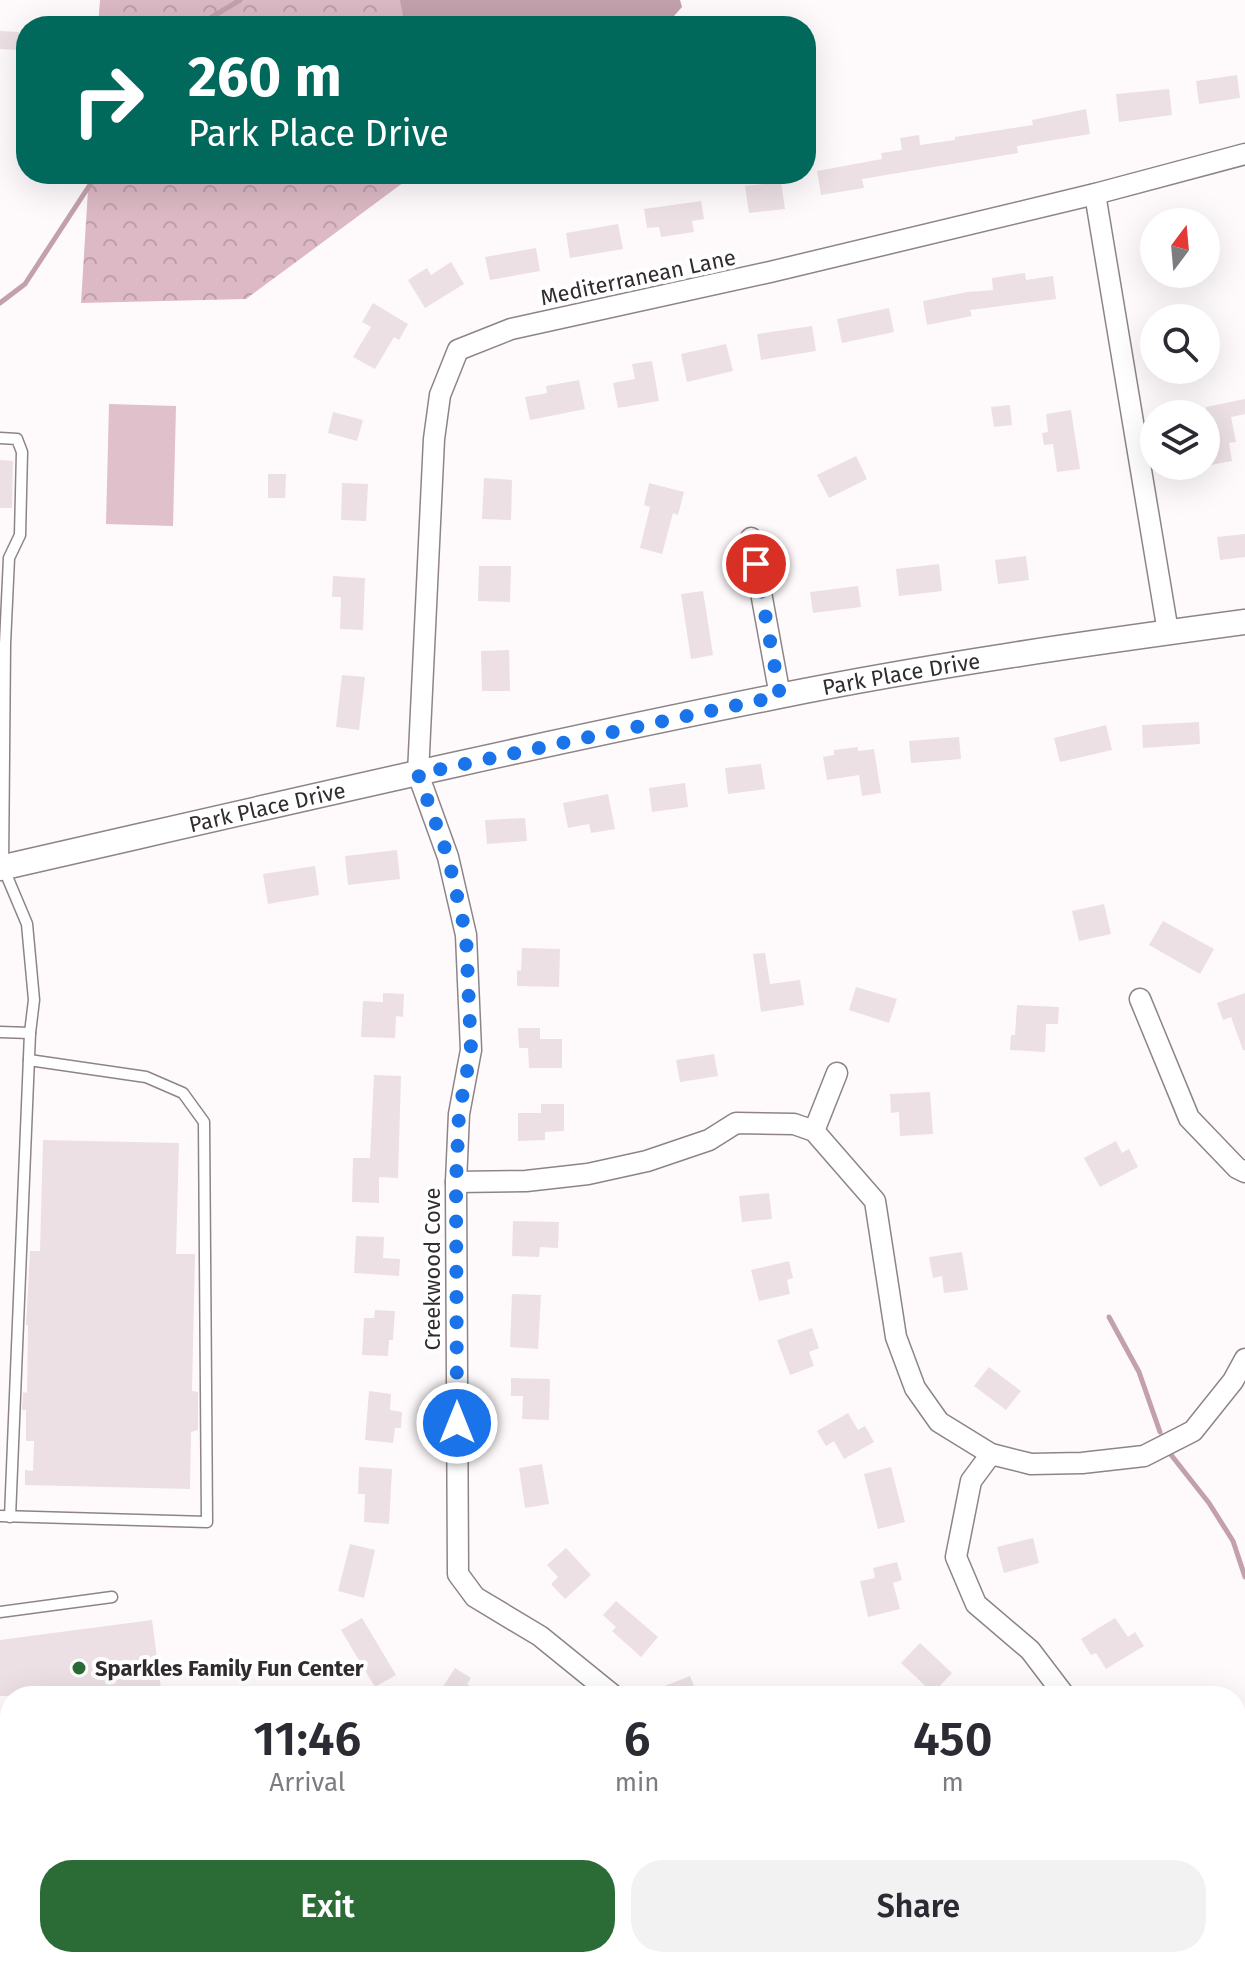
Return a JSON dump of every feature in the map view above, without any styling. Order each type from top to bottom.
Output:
[{"type":"street","name":"Mediterranean Lane","points":[[418,774],[434,439],[440,395],[458,350],[511,329],[770,272],[1095,194],[1245,154]]},
{"type":"street","points":[[1095,194],[1168,632]]},
{"type":"street","points":[[751,538],[780,696]]},
{"type":"street","name":"Park Place Drive","points":[[2,868],[780,696],[989,659],[1245,622]]},
{"type":"street","name":"Creekwood Cove","points":[[418,774],[448,857],[466,935],[471,1050],[459,1114],[456,1182],[458,1574],[475,1597],[540,1636],[602,1686]]},
{"type":"street","points":[[1140,999],[1189,1118],[1237,1168],[1245,1172]]},
{"type":"street","points":[[814,1131],[837,1073]]},
{"type":"street","points":[[456,1182],[526,1181],[588,1174],[647,1161],[709,1140],[736,1123],[794,1124],[814,1131],[875,1201],[896,1337],[915,1388],[939,1422],[991,1454],[1031,1464],[1082,1463],[1144,1456],[1193,1431],[1233,1381],[1245,1359]]},
{"type":"street","points":[[991,1454],[971,1481],[956,1557],[976,1604],[1030,1650],[1057,1686]]},
{"type":"lane","points":[[0,438],[17,439],[22,452],[20,535],[9,558],[2,644],[2,868],[27,924],[34,1000],[30,1033],[5,1516],[207,1522],[204,1122],[183,1093],[146,1077],[29,1060]]},
{"type":"lane","points":[[0,1032],[30,1033]]},
{"type":"lane","points":[[0,1612],[112,1597]]},
{"type":"green space","points":[[100,0],[407,0],[409,16],[99,16]]},
{"type":"green space","points":[[88,184],[401,184],[246,299],[81,303]]},
{"type":"shaded area","points":[[400,0],[680,0],[682,7],[674,16],[403,16]]},
{"type":"shaded area","points":[[109,404],[176,406],[173,526],[106,524]]},
{"type":"building","points":[[0,31],[16,32],[16,50],[0,49]]},
{"type":"building","points":[[1237,75],[1240,98],[1199,104],[1196,81]]},
{"type":"building","points":[[1169,89],[1172,115],[1119,122],[1116,94]]},
{"type":"building","points":[[1086,109],[1090,134],[1017,146],[1018,153],[862,179],[864,188],[821,195],[817,171],[882,159],[881,153],[902,150],[900,138],[919,135],[920,145],[955,140],[955,137],[1033,125],[1032,120]]},
{"type":"building","points":[[781,184],[785,209],[749,213],[745,186]]},
{"type":"building","points":[[701,201],[704,219],[692,221],[694,232],[661,237],[659,227],[647,228],[644,209]]},
{"type":"building","points":[[618,224],[623,249],[570,258],[566,233]]},
{"type":"building","points":[[536,248],[540,271],[490,280],[485,257]]},
{"type":"building","points":[[451,262],[464,284],[425,308],[408,280],[427,268],[431,275]]},
{"type":"building","points":[[1025,273],[1026,280],[1053,276],[1056,299],[970,310],[972,316],[927,325],[923,301],[993,290],[992,278]]},
{"type":"building","points":[[373,303],[408,324],[399,340],[394,337],[375,369],[353,357],[371,327],[362,322]]},
{"type":"building","points":[[889,308],[894,332],[842,343],[837,319]]},
{"type":"building","points":[[812,326],[816,351],[761,360],[757,334]]},
{"type":"building","points":[[726,344],[733,371],[687,382],[681,354]]},
{"type":"building","points":[[652,361],[659,401],[618,408],[613,383],[635,379],[632,364]]},
{"type":"building","points":[[579,380],[585,409],[530,420],[525,397],[547,393],[546,386]]},
{"type":"building","points":[[1245,399],[1245,414],[1231,417],[1236,442],[1229,443],[1232,461],[1220,463],[1220,404]]},
{"type":"building","points":[[1010,405],[1012,425],[994,427],[991,407]]},
{"type":"building","points":[[1071,410],[1080,469],[1057,472],[1053,444],[1044,445],[1042,433],[1048,432],[1046,414]]},
{"type":"building","points":[[333,412],[363,420],[357,441],[328,433]]},
{"type":"building","points":[[856,456],[867,479],[829,498],[817,475]]},
{"type":"building","points":[[0,460],[13,461],[12,508],[0,508]]},
{"type":"building","points":[[268,474],[286,474],[285,498],[268,498]]},
{"type":"building","points":[[484,478],[512,480],[511,520],[482,519]]},
{"type":"building","points":[[342,483],[368,484],[366,521],[341,520]]},
{"type":"building","points":[[649,483],[684,492],[678,515],[673,513],[662,554],[640,548],[650,507],[644,505]]},
{"type":"building","points":[[1245,534],[1245,557],[1220,560],[1217,537]]},
{"type":"building","points":[[1026,556],[1029,580],[998,584],[995,560]]},
{"type":"building","points":[[939,564],[942,591],[899,596],[896,569]]},
{"type":"building","points":[[479,566],[511,566],[510,602],[478,601]]},
{"type":"building","points":[[333,576],[365,578],[363,630],[340,629],[341,597],[332,597]]},
{"type":"building","points":[[858,586],[861,607],[813,613],[810,592]]},
{"type":"building","points":[[703,591],[713,655],[691,659],[681,594]]},
{"type":"building","points":[[509,650],[510,691],[482,691],[481,651]]},
{"type":"building","points":[[342,675],[365,677],[359,730],[336,727]]},
{"type":"building","points":[[1199,722],[1200,744],[1143,748],[1142,725]]},
{"type":"building","points":[[1106,725],[1112,750],[1060,762],[1054,738]]},
{"type":"building","points":[[959,737],[961,759],[911,763],[909,741]]},
{"type":"building","points":[[858,747],[858,751],[874,749],[881,793],[862,796],[859,775],[827,780],[823,757],[834,755],[834,750]]},
{"type":"building","points":[[761,764],[765,789],[728,794],[725,768]]},
{"type":"building","points":[[685,783],[688,807],[652,812],[649,788]]},
{"type":"building","points":[[608,794],[615,829],[591,833],[589,824],[568,828],[563,803]]},
{"type":"building","points":[[525,818],[527,841],[487,844],[485,820]]},
{"type":"building","points":[[397,850],[400,879],[348,885],[345,856]]},
{"type":"building","points":[[315,866],[319,895],[268,904],[263,874]]},
{"type":"building","points":[[1104,904],[1111,934],[1079,941],[1072,911]]},
{"type":"building","points":[[1163,921],[1214,949],[1200,974],[1149,945]]},
{"type":"building","points":[[522,948],[560,949],[559,987],[517,986]]},
{"type":"building","points":[[765,953],[770,984],[800,980],[804,1005],[761,1012],[753,954]]},
{"type":"building","points":[[856,987],[897,999],[889,1023],[849,1010]]},
{"type":"building","points":[[383,993],[404,994],[403,1017],[396,1016],[395,1038],[361,1037],[363,1001],[383,1002]]},
{"type":"building","points":[[1245,993],[1243,1050],[1231,1017],[1223,1020],[1217,1003]]},
{"type":"building","points":[[1017,1005],[1059,1007],[1058,1024],[1046,1024],[1045,1052],[1010,1050],[1011,1035],[1015,1035]]},
{"type":"building","points":[[518,1028],[540,1028],[540,1039],[562,1039],[562,1068],[529,1068],[528,1048],[519,1048]]},
{"type":"building","points":[[714,1054],[718,1076],[680,1082],[676,1060]]},
{"type":"building","points":[[374,1075],[401,1076],[398,1178],[379,1177],[379,1203],[352,1202],[353,1158],[370,1158]]},
{"type":"building","points":[[930,1092],[933,1134],[900,1136],[899,1112],[891,1113],[890,1094]]},
{"type":"building","points":[[541,1104],[564,1104],[564,1131],[545,1132],[545,1140],[518,1141],[518,1113],[541,1113]]},
{"type":"building","points":[[43,1140],[179,1143],[176,1254],[195,1254],[192,1391],[198,1392],[198,1430],[191,1432],[190,1489],[25,1485],[25,1470],[33,1471],[34,1441],[26,1441],[26,1410],[22,1410],[23,1392],[27,1393],[26,1325],[30,1251],[40,1251]]},
{"type":"building","points":[[1116,1141],[1122,1153],[1129,1149],[1138,1167],[1100,1187],[1084,1158]]},
{"type":"building","points":[[769,1193],[772,1219],[742,1222],[739,1196]]},
{"type":"building","points":[[513,1221],[559,1222],[558,1248],[540,1247],[539,1257],[512,1256]]},
{"type":"building","points":[[356,1236],[384,1237],[383,1258],[400,1259],[399,1276],[354,1273]]},
{"type":"building","points":[[962,1252],[968,1290],[944,1293],[942,1276],[933,1278],[929,1257]]},
{"type":"building","points":[[789,1261],[793,1278],[787,1280],[790,1294],[759,1301],[751,1270]]},
{"type":"building","points":[[512,1294],[541,1295],[538,1349],[510,1347]]},
{"type":"building","points":[[375,1310],[395,1311],[393,1340],[389,1340],[388,1356],[362,1355],[364,1318],[374,1318]]},
{"type":"building","points":[[812,1328],[819,1348],[809,1352],[814,1366],[790,1375],[777,1340]]},
{"type":"building","points":[[989,1367],[1021,1391],[1006,1410],[974,1386]]},
{"type":"building","points":[[511,1378],[550,1379],[549,1420],[522,1419],[523,1396],[511,1396]]},
{"type":"building","points":[[369,1391],[391,1394],[390,1410],[402,1412],[401,1428],[395,1428],[393,1443],[365,1440]]},
{"type":"building","points":[[848,1413],[858,1430],[865,1426],[874,1442],[844,1459],[834,1441],[826,1446],[817,1431]]},
{"type":"building","points":[[542,1464],[549,1504],[525,1508],[519,1468]]},
{"type":"building","points":[[359,1467],[392,1469],[389,1524],[364,1522],[365,1494],[358,1494]]},
{"type":"building","points":[[891,1467],[905,1522],[878,1529],[864,1474]]},
{"type":"building","points":[[1033,1538],[1039,1563],[1004,1573],[997,1547]]},
{"type":"building","points":[[350,1544],[375,1550],[364,1598],[338,1591]]},
{"type":"building","points":[[566,1548],[591,1575],[565,1599],[551,1584],[558,1577],[547,1565]]},
{"type":"building","points":[[897,1562],[902,1580],[893,1583],[900,1609],[868,1617],[860,1581],[875,1578],[873,1568]]},
{"type":"building","points":[[616,1601],[658,1637],[641,1657],[612,1631],[616,1627],[603,1615]]},
{"type":"building","points":[[362,1618],[396,1675],[374,1686],[341,1630]]},
{"type":"building","points":[[1115,1618],[1128,1637],[1135,1632],[1144,1646],[1106,1669],[1096,1653],[1091,1655],[1081,1639]]},
{"type":"building","name":"Sparkles Family Fun Center","points":[[152,1620],[161,1686],[0,1686],[0,1640]]},
{"type":"building","points":[[920,1643],[952,1673],[940,1686],[926,1686],[901,1663]]},
{"type":"building","points":[[455,1668],[471,1678],[467,1684],[470,1686],[443,1686]]},
{"type":"building","points":[[690,1676],[694,1686],[665,1686]]},
{"type":"waterway","points":[[214,16],[240,0]]},
{"type":"waterway","points":[[0,303],[25,284],[90,184]]},
{"type":"waterway","points":[[1109,1317],[1139,1372],[1160,1432]]},
{"type":"waterway","points":[[1168,1451],[1209,1503],[1233,1541],[1245,1577]]},
{"type":"place","name":"Sparkles Family Fun Center","points":[[79,1668]]},
{"type":"route","points":[[457,1423],[456,1182],[459,1114],[471,1050],[466,935],[448,857],[418,774],[780,696],[756,564]]}]
